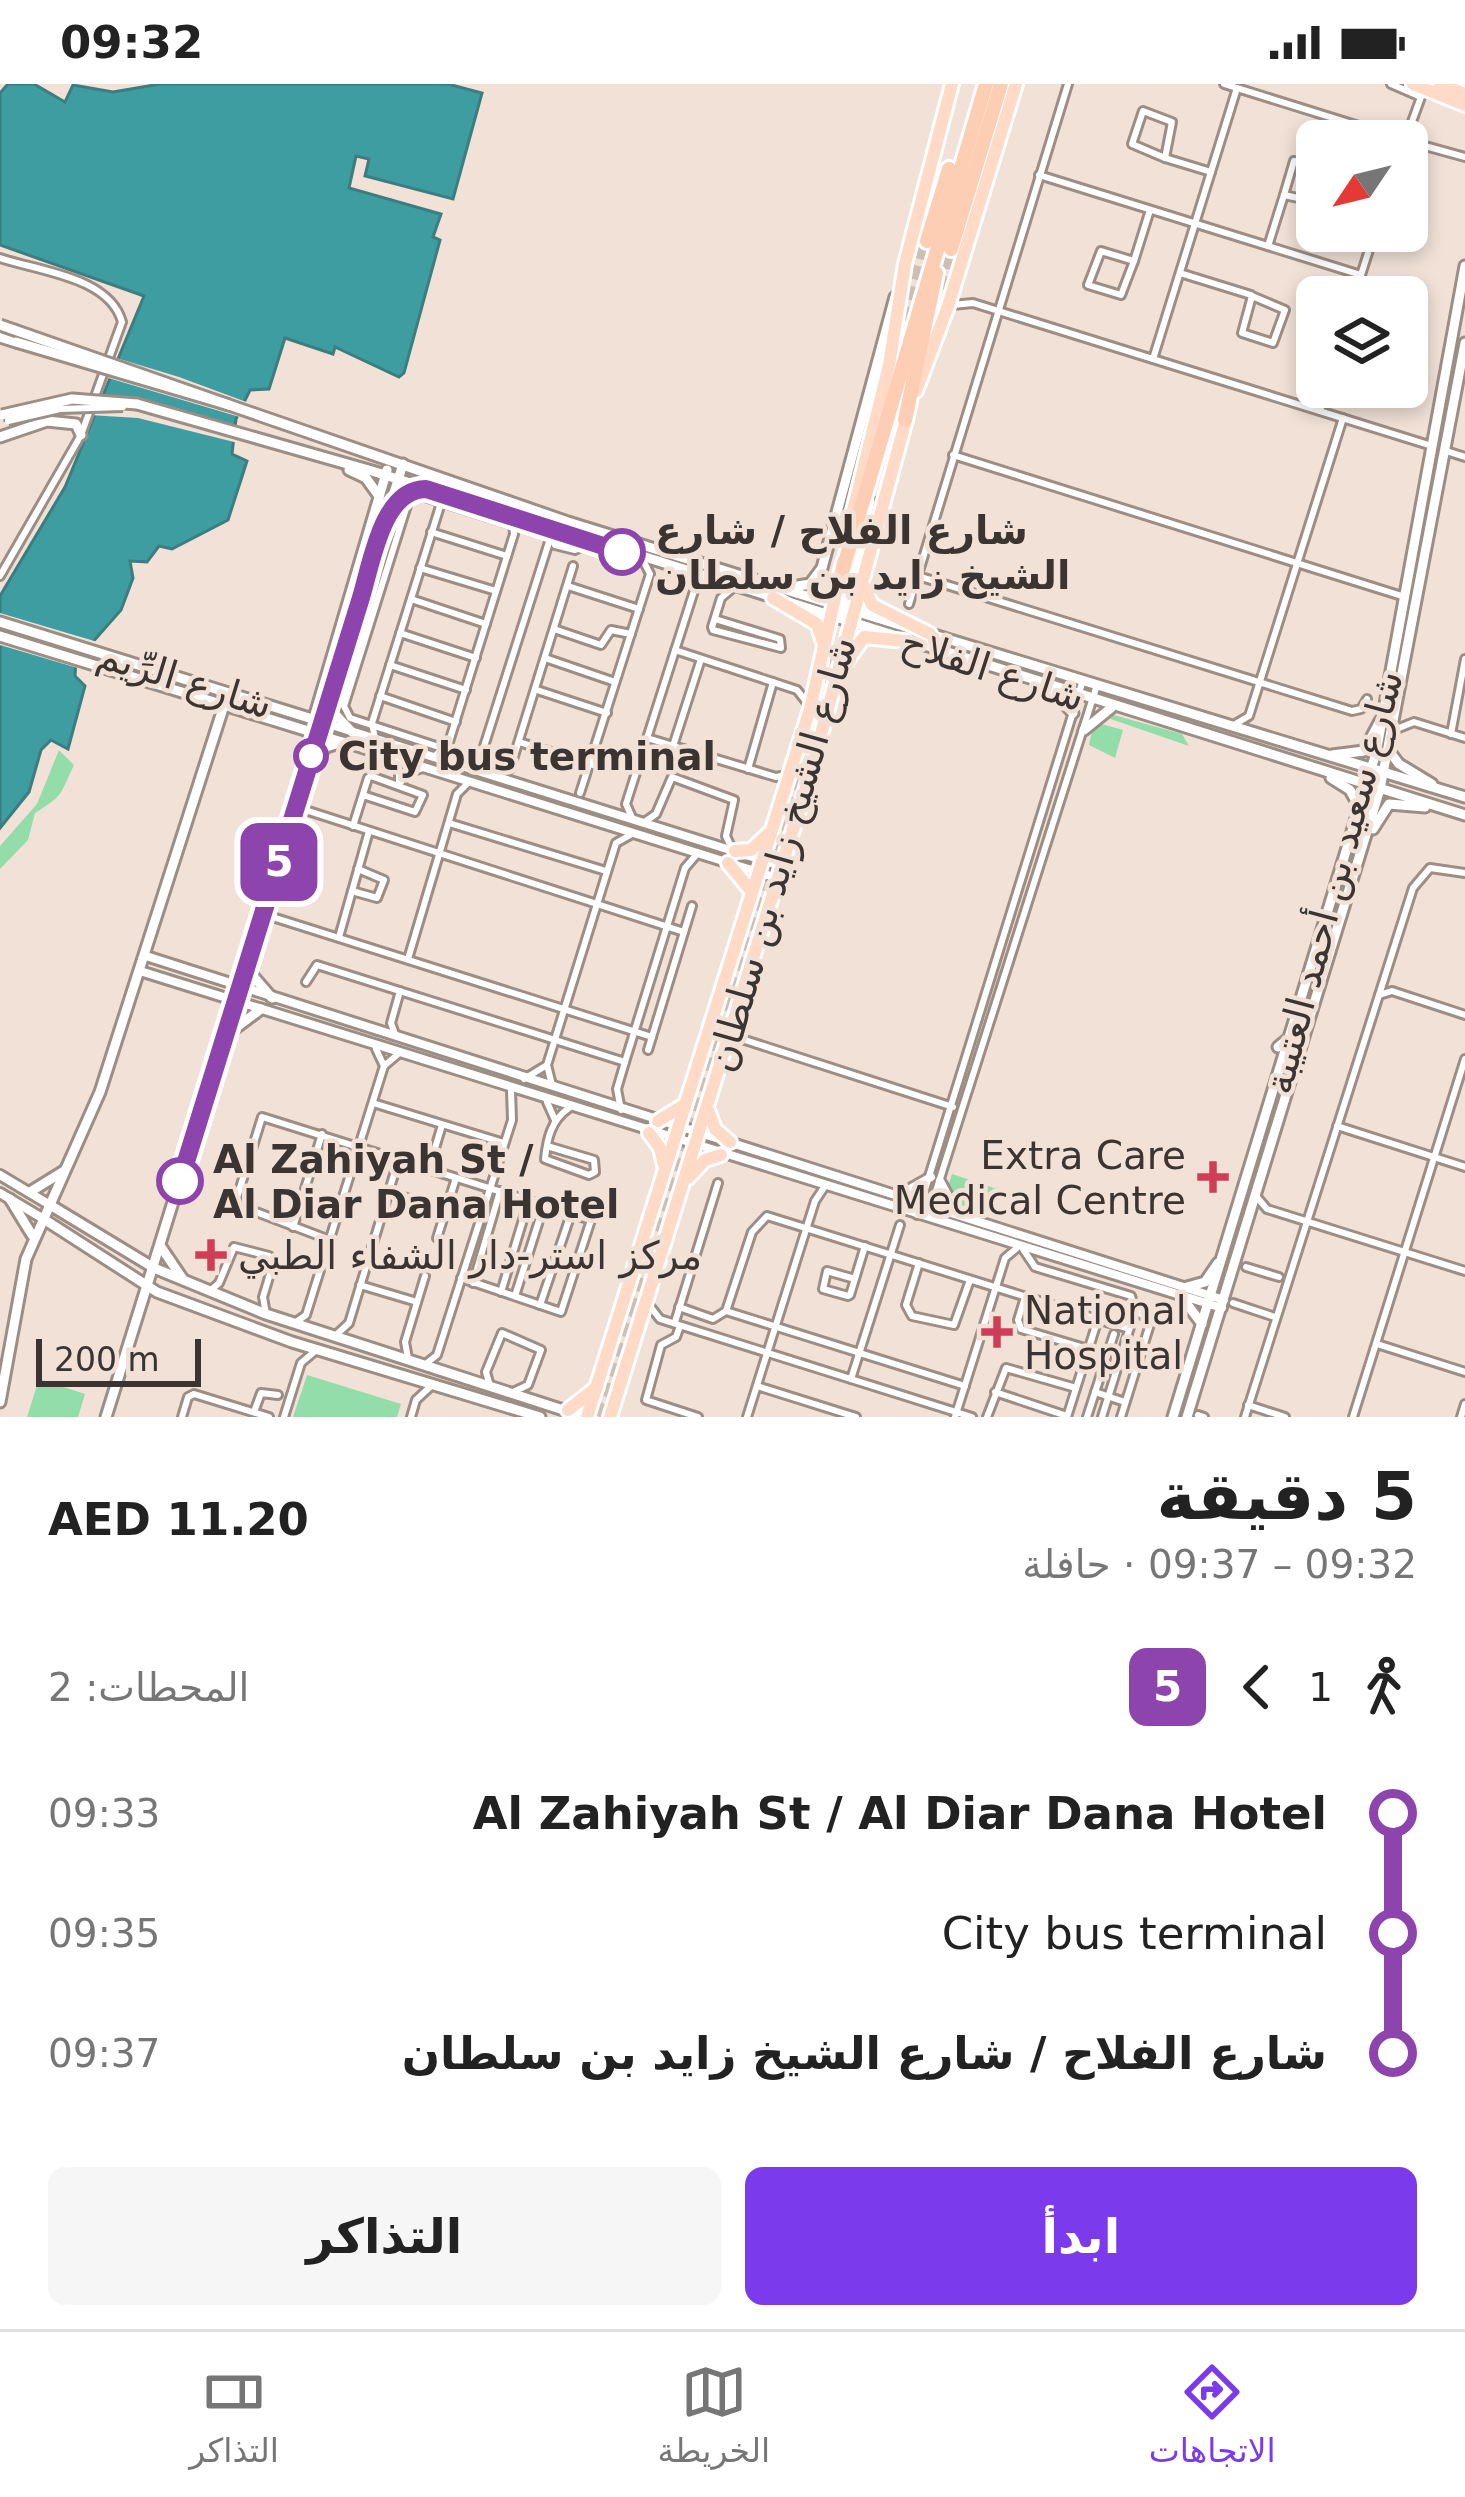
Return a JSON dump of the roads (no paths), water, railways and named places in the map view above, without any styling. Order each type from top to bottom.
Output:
[{"type":"highway","points":[[927,241],[976,84]]},
{"type":"highway","points":[[951,249],[993,84]]},
{"type":"highway","points":[[843,569],[884,419],[993,84]]},
{"type":"highway","points":[[905,420],[942,249],[993,84]]},
{"type":"main road","name":"شارع الشيخ زايد بن سلطان","points":[[610,1417],[833,688],[843,569],[886,381],[905,264],[952,84]]},
{"type":"main road","name":"شارع الشيخ زايد بن سلطان","points":[[586,1417],[819,678],[842,612],[862,574],[905,420],[948,306],[1016,84]]},
{"type":"main road","points":[[1413,84],[1465,105]]},
{"type":"main road","points":[[1440,84],[1465,94]]},
{"type":"main road","points":[[774,591],[806,586],[822,568],[905,264]]},
{"type":"main road","name":"شارع سعيد بن أحمد العتيبة","points":[[1196,1416],[1198,1382],[1227,1304],[1380,789],[1384,718],[1465,266]]},
{"type":"main road","points":[[0,331],[16,342],[230,405]]},
{"type":"main road","points":[[0,331],[230,405]]},
{"type":"main road","name":"شارع سعيد بن أحمد العتيبة","points":[[1173,1417],[1232,1238],[1367,785],[1389,750],[1465,343]]},
{"type":"main road","points":[[3,421],[72,399],[137,404],[316,456],[362,476],[379,496]]},
{"type":"main road","name":"شارع الفلاح","points":[[230,405],[774,591],[1214,715],[1232,727],[1465,797]]},
{"type":"main road","points":[[0,436],[68,419],[81,436]]},
{"type":"main road","points":[[842,612],[885,443],[884,419]]},
{"type":"main road","name":"شارع الفلاح","points":[[316,456],[710,580],[774,591]]},
{"type":"main road","points":[[289,712],[314,698],[391,459]]},
{"type":"main road","points":[[316,727],[403,464]]},
{"type":"main road","points":[[387,518],[408,491],[426,489]]},
{"type":"main road","points":[[862,574],[872,605],[930,634]]},
{"type":"main road","points":[[774,591],[821,628],[819,678]]},
{"type":"main road","name":"شارع الفلاح","points":[[842,612],[905,641],[1465,815]]},
{"type":"main road","name":"شارع الرِّيم","points":[[0,622],[147,667],[316,727]]},
{"type":"main road","name":"شارع الرِّيم","points":[[0,636],[191,693],[289,712],[316,727]]},
{"type":"main road","points":[[833,688],[861,639],[905,641]]},
{"type":"main road","points":[[106,1417],[296,807],[334,640]]},
{"type":"main road","points":[[340,662],[345,669],[355,670]]},
{"type":"main road","points":[[1046,685],[1073,713]]},
{"type":"main road","points":[[332,690],[334,711],[352,732]]},
{"type":"main road","points":[[191,693],[218,724]]},
{"type":"main road","points":[[0,1402],[32,1240],[68,1168],[146,956],[226,698]]},
{"type":"main road","points":[[1084,730],[1114,707]]},
{"type":"main road","points":[[1329,755],[1364,751],[1384,718]]},
{"type":"main road","points":[[304,778],[322,750],[342,742]]},
{"type":"main road","points":[[1389,750],[1399,764],[1435,788]]},
{"type":"main road","points":[[1323,771],[1350,790],[1360,808]]},
{"type":"main road","points":[[1368,832],[1389,804],[1430,805]]},
{"type":"main road","points":[[752,892],[737,859],[769,833]]},
{"type":"main road","points":[[246,968],[272,998]]},
{"type":"main road","points":[[1302,968],[1310,981]]},
{"type":"main road","points":[[225,1036],[263,1010]]},
{"type":"main road","points":[[1278,1047],[1294,1034]]},
{"type":"main road","points":[[664,1172],[653,1127],[688,1100]]},
{"type":"main road","points":[[707,1105],[712,1125],[730,1142]]},
{"type":"main road","points":[[683,1184],[702,1162],[721,1155]]},
{"type":"main road","points":[[30,1192],[68,1168]]},
{"type":"main road","points":[[5,1196],[32,1240]]},
{"type":"main road","points":[[50,1204],[154,1268],[215,1287],[266,1314],[586,1417]]},
{"type":"main road","points":[[42,1218],[172,1298],[292,1342],[540,1417]]},
{"type":"main road","points":[[1203,1326],[1184,1291],[1210,1277],[1232,1238]]},
{"type":"main road","points":[[160,1246],[186,1281]]},
{"type":"main road","points":[[137,1321],[152,1304],[172,1298]]},
{"type":"main road","points":[[1198,1382],[1204,1396]]},
{"type":"main road","points":[[568,1410],[598,1386]]},
{"type":"main road","points":[[618,1396],[624,1417]]},
{"type":"street","points":[[909,604],[1069,84]]},
{"type":"street","points":[[1224,84],[1339,120]]},
{"type":"street","points":[[1260,95],[1264,84]]},
{"type":"street","points":[[1391,84],[1420,97],[1413,120]]},
{"type":"street","points":[[1153,359],[1238,88]]},
{"type":"street","points":[[1165,158],[1172,122],[1141,111],[1132,144],[1165,158],[1211,172]]},
{"type":"street","points":[[1428,147],[1465,157]]},
{"type":"street","points":[[1268,246],[1296,161]]},
{"type":"street","points":[[1039,175],[1361,275],[1368,252]]},
{"type":"street","points":[[1284,195],[1296,198]]},
{"type":"street","points":[[1134,261],[1099,252],[1088,285],[1120,295],[1134,261],[1150,210]]},
{"type":"street","points":[[0,258],[107,295],[122,322],[81,436],[0,576]]},
{"type":"street","points":[[1180,273],[1252,296],[1285,310],[1273,343],[1242,333],[1252,296]]},
{"type":"street","points":[[956,281],[973,303]]},
{"type":"street","points":[[948,306],[973,303],[1432,446]]},
{"type":"street","points":[[0,331],[109,365]]},
{"type":"street","points":[[1232,727],[1249,716],[1343,418]]},
{"type":"street","points":[[1446,451],[1465,457]]},
{"type":"street","points":[[953,455],[1405,597]]},
{"type":"street","points":[[446,749],[344,713],[408,502],[419,495],[470,508]]},
{"type":"street","points":[[375,739],[372,723],[440,502]]},
{"type":"street","points":[[434,757],[446,749],[456,722],[507,556],[511,520]]},
{"type":"street","points":[[480,759],[549,542],[544,526]]},
{"type":"street","points":[[431,532],[507,556]]},
{"type":"street","points":[[549,542],[572,550],[591,542]]},
{"type":"street","points":[[580,793],[650,574],[642,558]]},
{"type":"street","points":[[510,769],[573,566]]},
{"type":"street","points":[[420,568],[496,591]]},
{"type":"street","points":[[610,813],[626,803],[694,591],[691,573]]},
{"type":"street","points":[[917,575],[1355,712],[1367,699]]},
{"type":"street","points":[[694,591],[710,580],[722,598]]},
{"type":"street","points":[[567,586],[639,609]]},
{"type":"street","points":[[715,619],[781,639],[781,648],[714,631],[715,619],[722,598],[734,587]]},
{"type":"street","points":[[411,599],[486,624]]},
{"type":"street","points":[[554,629],[602,645],[610,630],[631,634]]},
{"type":"street","points":[[400,633],[476,658]]},
{"type":"street","points":[[675,650],[785,686],[802,694],[810,709]]},
{"type":"street","points":[[545,658],[616,682]]},
{"type":"street","points":[[674,746],[701,659]]},
{"type":"street","points":[[1451,734],[1465,659]]},
{"type":"street","points":[[390,665],[466,690]]},
{"type":"street","points":[[962,1216],[935,1179],[1083,680]]},
{"type":"street","points":[[748,769],[773,682]]},
{"type":"street","points":[[922,1218],[1097,685]]},
{"type":"street","points":[[535,690],[607,713]]},
{"type":"street","points":[[380,696],[456,722]]},
{"type":"street","points":[[1249,716],[1258,735]]},
{"type":"street","points":[[1392,733],[1408,722],[1465,738]]},
{"type":"street","name":"شارع الرِّيم","points":[[316,727],[352,732],[434,757],[638,821],[780,872]]},
{"type":"street","name":"شارع الرِّيم","points":[[316,727],[342,742],[606,826],[698,854],[737,859]]},
{"type":"street","points":[[342,742],[352,732]]},
{"type":"street","points":[[647,738],[779,778],[789,774]]},
{"type":"street","points":[[519,742],[592,765]]},
{"type":"street","points":[[385,756],[399,768],[399,785]]},
{"type":"street","points":[[399,785],[409,772],[423,768]]},
{"type":"street","points":[[1054,774],[1064,774],[1067,783]]},
{"type":"street","points":[[353,826],[363,795],[371,776],[423,795],[415,812],[363,795]]},
{"type":"street","points":[[452,777],[458,794]]},
{"type":"street","points":[[626,803],[638,821],[656,814],[665,781],[672,777],[733,798],[726,836],[737,859]]},
{"type":"street","points":[[408,959],[458,794],[469,783]]},
{"type":"street","points":[[296,807],[684,932]]},
{"type":"street","points":[[448,823],[608,872]]},
{"type":"street","points":[[606,826],[616,843]]},
{"type":"street","points":[[338,938],[369,831]]},
{"type":"street","points":[[553,1088],[547,1065],[554,1039],[616,843],[632,833]]},
{"type":"street","points":[[682,849],[687,862]]},
{"type":"street","points":[[621,1109],[617,1089],[634,1031],[687,862],[698,854]]},
{"type":"street","points":[[1245,1417],[1418,879],[1437,867],[1465,873]]},
{"type":"street","points":[[352,890],[376,898],[384,880],[358,869]]},
{"type":"street","points":[[649,1050],[692,907]]},
{"type":"street","points":[[263,914],[652,1037]]},
{"type":"street","points":[[146,956],[621,1109],[677,1135]]},
{"type":"street","points":[[306,982],[317,965],[625,1062]]},
{"type":"street","points":[[140,971],[547,1102],[696,1140],[730,1142],[1211,1300],[1276,1317]]},
{"type":"street","points":[[1378,998],[1388,990],[1465,1015]]},
{"type":"street","points":[[397,1039],[392,1023],[400,992]]},
{"type":"street","points":[[263,1010],[269,1004],[296,1006]]},
{"type":"street","points":[[377,1033],[392,1023]]},
{"type":"street","points":[[733,1024],[746,1040],[953,1107]]},
{"type":"street","points":[[725,1047],[737,1043],[763,1049]]},
{"type":"street","points":[[376,1049],[384,1066]]},
{"type":"street","points":[[295,1323],[307,1315],[384,1066],[397,1055]]},
{"type":"street","points":[[1353,1417],[1465,1059]]},
{"type":"street","points":[[524,1079],[547,1065]]},
{"type":"street","points":[[601,1103],[617,1089]]},
{"type":"street","points":[[424,1366],[437,1355],[515,1108],[512,1090]]},
{"type":"street","points":[[515,1108],[529,1096]]},
{"type":"street","points":[[547,1102],[555,1120]]},
{"type":"street","points":[[373,1103],[504,1143]]},
{"type":"street","points":[[547,1145],[594,1160],[595,1172],[589,1175],[548,1163],[547,1145],[555,1120],[568,1108]]},
{"type":"street","points":[[330,1240],[239,1208],[234,1198],[262,1117],[592,1220],[561,1312],[461,1279]]},
{"type":"street","points":[[429,1168],[442,1125]]},
{"type":"street","points":[[1337,1126],[1465,1167]]},
{"type":"street","points":[[293,1227],[322,1134]]},
{"type":"street","points":[[696,1140],[721,1155],[922,1218],[1184,1291]]},
{"type":"street","points":[[335,1336],[349,1323],[399,1158]]},
{"type":"street","points":[[0,1174],[50,1204]]},
{"type":"street","points":[[437,1238],[456,1177]]},
{"type":"street","points":[[893,1195],[935,1179]]},
{"type":"street","points":[[810,1181],[814,1201]]},
{"type":"street","points":[[698,1417],[646,1400],[662,1345],[676,1337],[680,1307],[718,1183]]},
{"type":"street","points":[[747,1417],[814,1201],[825,1186]]},
{"type":"street","points":[[472,1283],[500,1191]]},
{"type":"street","points":[[388,1192],[446,1211]]},
{"type":"street","points":[[5,1196],[42,1218]]},
{"type":"street","points":[[1256,1196],[1267,1209],[1465,1271]]},
{"type":"street","points":[[501,1292],[529,1200]]},
{"type":"street","points":[[515,1296],[544,1205]]},
{"type":"street","points":[[1250,1216],[1267,1209]]},
{"type":"street","points":[[540,1305],[571,1214]]},
{"type":"street","points":[[680,1307],[712,1318],[726,1311],[758,1222],[767,1216],[1129,1329]]},
{"type":"street","points":[[851,1379],[900,1225]]},
{"type":"street","points":[[956,1415],[1005,1258],[1000,1242],[1003,1228]]},
{"type":"street","points":[[215,1287],[231,1250],[239,1245],[272,1260],[263,1298],[266,1314]]},
{"type":"street","points":[[854,1279],[827,1271],[823,1288],[847,1297],[854,1279],[865,1246]]},
{"type":"street","points":[[1005,1258],[1020,1248]]},
{"type":"street","points":[[1020,1248],[1036,1267],[1131,1296],[1135,1310],[1102,1417]]},
{"type":"street","points":[[919,1263],[906,1306],[911,1316],[954,1324],[970,1280]]},
{"type":"street","points":[[1246,1267],[1279,1276]]},
{"type":"street","points":[[410,1361],[405,1342],[425,1276]]},
{"type":"street","points":[[360,1285],[417,1302]]},
{"type":"street","points":[[1025,1297],[1018,1320],[1021,1329],[1088,1349]]},
{"type":"street","points":[[647,1299],[660,1319],[972,1417]]},
{"type":"street","points":[[1121,1417],[1151,1321],[1135,1310]]},
{"type":"street","points":[[726,1311],[965,1385]]},
{"type":"street","points":[[307,1315],[313,1329]]},
{"type":"street","points":[[638,1330],[660,1319]]},
{"type":"street","points":[[995,1392],[1067,1416],[1098,1319]]},
{"type":"street","points":[[473,1381],[486,1372],[502,1333],[540,1347],[528,1384],[535,1400]]},
{"type":"street","points":[[1087,1417],[1114,1334]]},
{"type":"street","points":[[292,1342],[302,1363]]},
{"type":"street","points":[[1376,1344],[1465,1372]]},
{"type":"street","points":[[284,1417],[307,1354],[321,1351]]},
{"type":"street","points":[[437,1355],[442,1372]]},
{"type":"street","points":[[987,1417],[1001,1371],[1009,1367],[1076,1388]]},
{"type":"street","points":[[486,1372],[490,1387]]},
{"type":"street","points":[[409,1377],[416,1400]]},
{"type":"street","points":[[511,1393],[528,1384]]},
{"type":"street","points":[[411,1417],[416,1400],[432,1385]]},
{"type":"street","points":[[757,1386],[856,1417]]},
{"type":"street","points":[[1095,1392],[1125,1402]]},
{"type":"street","points":[[254,1412],[261,1393],[278,1395]]},
{"type":"street","points":[[182,1417],[194,1394],[268,1417]]},
{"type":"street","points":[[1461,1417],[1465,1404]]},
{"type":"street","points":[[227,1417],[231,1405]]},
{"type":"street","points":[[1248,1405],[1285,1417]]},
{"type":"water","points":[[8,84],[34,84],[65,102],[73,85],[113,92],[160,84],[448,84],[482,93],[453,199],[365,176],[369,159],[356,156],[349,188],[441,214],[433,237],[440,240],[404,373],[399,377],[335,347],[333,354],[285,338],[269,389],[250,390],[236,419],[232,454],[247,461],[228,520],[172,549],[159,546],[147,562],[130,561],[133,578],[121,610],[76,661],[75,676],[85,686],[68,749],[51,740],[41,750],[29,792],[0,828],[0,596],[65,487],[144,296],[0,245],[0,93]]},
{"type":"tunnel","points":[[892,382],[927,241]]},
{"type":"tunnel","points":[[934,309],[951,249]]},
{"type":"tunnel","points":[[838,609],[850,561]]},
{"type":"tunnel","points":[[817,725],[837,654]]},
{"type":"tunnel","points":[[627,1310],[814,713]]},
{"type":"tunnel","points":[[600,1417],[637,1302]]},
{"type":"place","name":"شارع الفلاح / شارع الشيخ زايد بن سلطان","points":[[622,552]]},
{"type":"place","name":"City bus terminal","points":[[311,756]]},
{"type":"place","name":"Extra Care Medical Centre","points":[[1213,1177]]},
{"type":"place","name":"Al Zahiyah St / Al Diar Dana Hotel","points":[[180,1181]]},
{"type":"place","name":"مركز استر-دار الشفاء الطبي","points":[[211,1255]]},
{"type":"place","name":"National Hospital","points":[[997,1332]]}]
